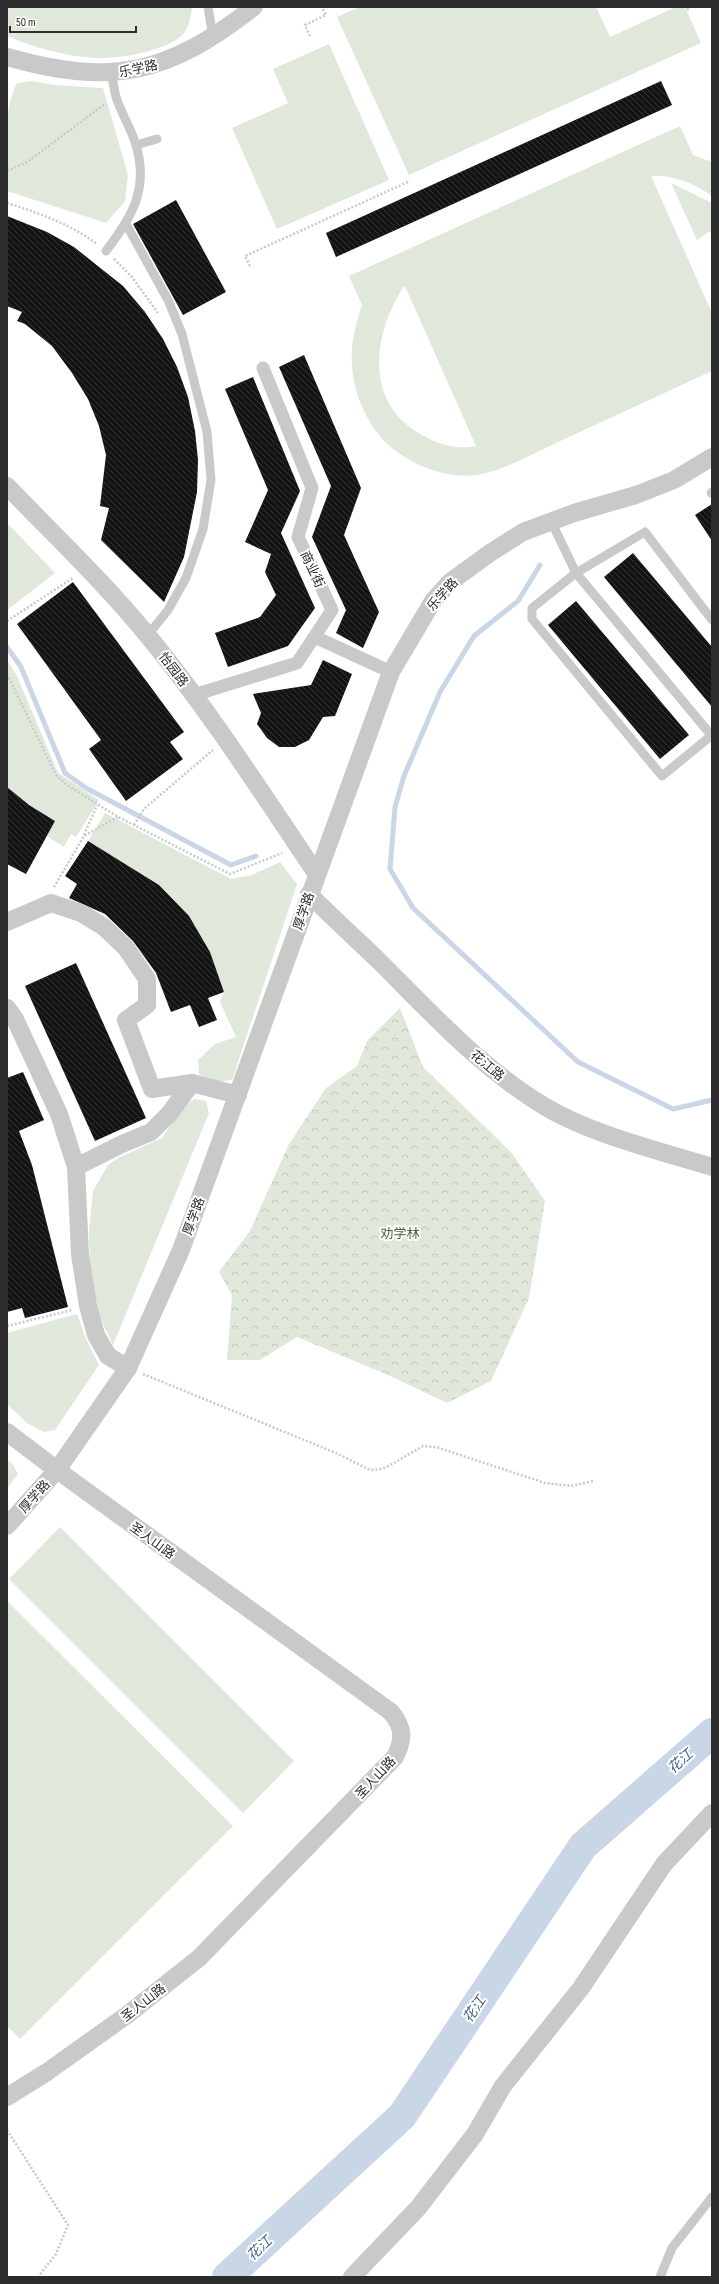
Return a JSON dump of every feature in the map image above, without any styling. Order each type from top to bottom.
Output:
[{"type":"street","name":"乐学路","points":[[7,57],[60,70],[111,73],[162,63],[189,51],[213,37],[254,7]]},
{"type":"street","name":"商业街","points":[[194,695],[297,663],[315,638],[332,610],[298,537],[312,488],[263,368]]},
{"type":"street","name":"乐学路","points":[[316,873],[391,672],[419,622],[433,601],[450,582],[490,552],[523,532],[551,521],[636,495],[668,483],[712,457]]},
{"type":"street","name":"怡园路","points":[[7,486],[148,635],[194,695],[316,873]]},
{"type":"street","points":[[315,638],[391,672]]},
{"type":"street","name":"厚学路","points":[[7,1526],[57,1470],[128,1368],[181,1250],[238,1095],[316,873]]},
{"type":"street","name":"花江路","points":[[309,894],[379,962],[441,1026],[510,1084],[546,1107],[591,1128],[712,1167]]},
{"type":"street","points":[[7,922],[51,903],[81,913],[104,927],[126,948],[147,979],[147,1005],[126,1020],[152,1089],[192,1082],[238,1095]]},
{"type":"street","points":[[7,1008],[16,1019],[59,1114],[76,1167],[80,1254],[88,1306],[96,1335],[108,1356],[128,1368]]},
{"type":"street","points":[[76,1167],[122,1144],[151,1132],[169,1114],[192,1082]]},
{"type":"street","name":"圣人山路","points":[[7,1432],[57,1470],[391,1712],[400,1723],[403,1733],[401,1745],[395,1757],[199,1958],[127,2015],[48,2072],[7,2097]]},
{"type":"street","points":[[352,2277],[418,2208],[466,2146],[503,2086],[581,1988],[664,1864],[712,1813]]},
{"type":"lane","points":[[208,7],[213,37]]},
{"type":"lane","points":[[106,251],[126,224],[136,205],[140,183],[136,145],[116,97],[111,73]]},
{"type":"lane","points":[[136,145],[157,139]]},
{"type":"lane","points":[[126,224],[168,300],[182,334],[207,432],[211,480],[203,529],[186,578],[168,610],[148,635]]},
{"type":"lane","points":[[551,521],[576,572],[711,735],[662,776],[532,619],[532,608],[576,572],[645,532],[712,620]]},
{"type":"lane","points":[[660,2277],[672,2248],[712,2196]]},
{"type":"path","points":[[310,36],[305,25],[326,15],[322,7]]},
{"type":"path","points":[[687,10],[691,7]]},
{"type":"path","points":[[7,170],[27,162],[116,97]]},
{"type":"path","points":[[250,266],[245,256],[410,181]]},
{"type":"path","points":[[7,203],[74,229],[106,251],[132,277],[159,314]]},
{"type":"path","points":[[7,621],[87,569]]},
{"type":"path","points":[[7,674],[56,775],[67,785],[97,805],[230,874],[298,845]]},
{"type":"path","points":[[134,825],[144,809],[225,740]]},
{"type":"path","points":[[51,903],[55,883],[84,836],[97,805]]},
{"type":"path","points":[[84,836],[118,817]]},
{"type":"path","points":[[7,1326],[88,1306]]},
{"type":"path","points":[[128,1368],[336,1453],[370,1470],[382,1469],[394,1464],[422,1446],[436,1447],[545,1483],[571,1486],[593,1481]]},
{"type":"path","points":[[7,2130],[68,2225],[56,2254],[38,2277]]},
{"type":"green space","points":[[7,7],[192,7],[186,31],[172,42],[162,47],[139,54],[95,58],[50,51],[7,36]]},
{"type":"green space","points":[[360,7],[596,7],[610,37],[676,7],[685,7],[701,43],[409,175],[337,17]]},
{"type":"green space","points":[[329,44],[389,180],[277,229],[232,128],[288,103],[273,69]]},
{"type":"green space","points":[[32,81],[54,85],[103,88],[128,175],[125,201],[106,223],[7,191],[6,136],[9,108],[17,83]]},
{"type":"green space","points":[[680,126],[693,155],[712,162],[712,196],[691,184],[675,178],[651,176],[712,313],[712,371],[497,470],[477,475],[462,476],[432,470],[403,456],[390,447],[379,436],[363,409],[357,394],[354,380],[352,351],[357,321],[362,305],[349,276]],"holes":[[[405,286],[476,446],[449,446],[424,436],[404,422],[391,406],[382,387],[379,367],[380,347],[385,326],[393,305]]]},
{"type":"green space","points":[[671,183],[712,203],[712,230],[697,240]]},
{"type":"green space","points":[[7,523],[55,573],[7,610]]},
{"type":"green space","points":[[7,659],[17,676],[58,773],[99,800],[76,837],[71,834],[64,847],[47,836],[55,821],[29,805],[7,787]]},
{"type":"green space","points":[[105,813],[231,879],[252,875],[280,862],[297,884],[232,1080],[214,1082],[199,1074],[198,1060],[215,1044],[236,1037],[220,1002],[224,992],[210,952],[159,885],[88,841]]},
{"type":"green space","name":"劝学林","points":[[400,1008],[423,1067],[511,1152],[545,1201],[529,1298],[491,1381],[447,1403],[388,1375],[297,1337],[260,1360],[227,1360],[232,1295],[219,1272],[250,1231],[289,1144],[326,1088],[357,1066],[367,1041]]},
{"type":"green space","points":[[194,1099],[206,1101],[209,1113],[113,1345],[99,1315],[90,1272],[89,1231],[93,1191],[108,1165],[120,1157],[162,1138],[183,1107]]},
{"type":"green space","points":[[77,1314],[86,1339],[99,1365],[55,1430],[44,1432],[27,1423],[7,1404],[7,1333]]},
{"type":"green space","points":[[7,1460],[12,1463],[18,1474],[7,1488]]},
{"type":"green space","points":[[60,1527],[294,1761],[243,1813],[9,1579]]},
{"type":"green space","points":[[7,1601],[233,1826],[20,2039],[7,2026]]},
{"type":"building","points":[[661,81],[672,105],[336,257],[326,233]]},
{"type":"building","points":[[176,200],[226,292],[183,315],[133,224]]},
{"type":"building","points":[[7,216],[47,232],[74,247],[123,286],[145,312],[163,339],[177,367],[188,397],[195,431],[198,460],[197,492],[184,557],[164,602],[101,540],[109,508],[100,506],[106,455],[99,426],[88,399],[72,373],[52,346],[25,324],[17,321],[22,312],[7,306]]},
{"type":"building","points":[[304,355],[361,488],[344,535],[379,612],[363,648],[336,633],[346,610],[312,537],[331,486],[279,367]]},
{"type":"building","points":[[253,377],[300,491],[281,533],[315,608],[288,646],[228,667],[215,633],[260,617],[276,595],[265,572],[271,554],[245,542],[268,490],[225,389]]},
{"type":"building","points":[[712,504],[712,541],[695,515]]},
{"type":"building","points":[[633,553],[712,647],[712,707],[604,577]]},
{"type":"building","points":[[73,582],[184,732],[170,742],[183,759],[126,801],[89,749],[101,740],[17,624]]},
{"type":"building","points":[[576,601],[689,735],[660,759],[548,625]]},
{"type":"building","points":[[323,660],[352,674],[335,716],[323,717],[309,740],[295,747],[279,747],[267,738],[257,724],[261,713],[253,694],[311,685]]},
{"type":"building","points":[[7,787],[29,805],[55,821],[26,874],[7,864]]},
{"type":"building","points":[[88,841],[159,885],[189,916],[210,952],[224,992],[208,998],[217,1020],[199,1027],[190,1005],[171,1012],[156,973],[133,941],[105,914],[69,898],[77,884],[65,876]]},
{"type":"building","points":[[76,963],[146,1118],[95,1141],[25,986]]},
{"type":"building","points":[[23,1072],[44,1120],[19,1131],[32,1165],[68,1307],[25,1318],[22,1308],[7,1312],[7,1078]]},
{"type":"waterway","points":[[540,565],[518,601],[474,636],[440,692],[404,776],[395,807],[390,869],[413,908],[578,1062],[673,1109],[712,1100]]},
{"type":"waterway","points":[[7,647],[21,667],[65,773],[86,788],[231,865],[256,856]]},
{"type":"waterway","name":"花江","points":[[227,2277],[402,2116],[583,1846],[712,1733]]}]
